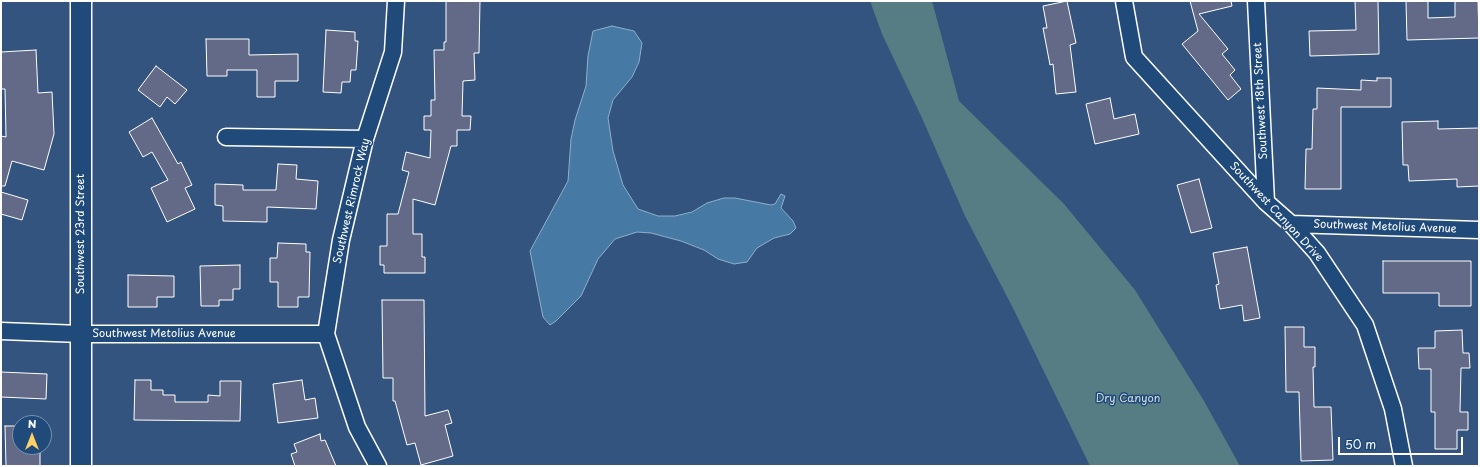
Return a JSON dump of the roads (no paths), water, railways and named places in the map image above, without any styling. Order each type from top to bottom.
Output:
[{"type":"street","name":"Southwest 23rd Street","points":[[80,1],[81,466]]},
{"type":"street","name":"Southwest Rimrock Way","points":[[378,466],[357,427],[326,334],[341,240],[365,139],[393,52],[396,1]]},
{"type":"street","name":"Southwest Canyon Drive","points":[[1124,1],[1134,57],[1266,202],[1291,224],[1317,253],[1365,325],[1393,409],[1404,466]]},
{"type":"street","name":"Southwest 18th Street","points":[[1256,1],[1266,202]]},
{"type":"street","points":[[226,137],[365,139]]},
{"type":"street","name":"Southwest Metolius Avenue","points":[[1291,224],[1479,230]]},
{"type":"street","name":"Southwest Metolius Avenue","points":[[1,331],[81,334],[326,334]]},
{"type":"water","points":[[612,26],[634,31],[642,43],[639,62],[632,77],[613,100],[608,118],[613,151],[623,185],[638,209],[658,216],[675,216],[692,212],[707,203],[724,198],[735,198],[771,205],[775,204],[781,194],[785,196],[781,208],[793,221],[796,228],[790,234],[774,238],[757,248],[747,262],[734,264],[718,259],[704,250],[681,241],[651,233],[637,232],[615,239],[598,259],[581,296],[550,325],[543,317],[530,251],[568,181],[571,139],[575,120],[586,86],[588,56],[593,31]]},
{"type":"park label","name":"Dry Canyon","points":[[1128,399]]}]
